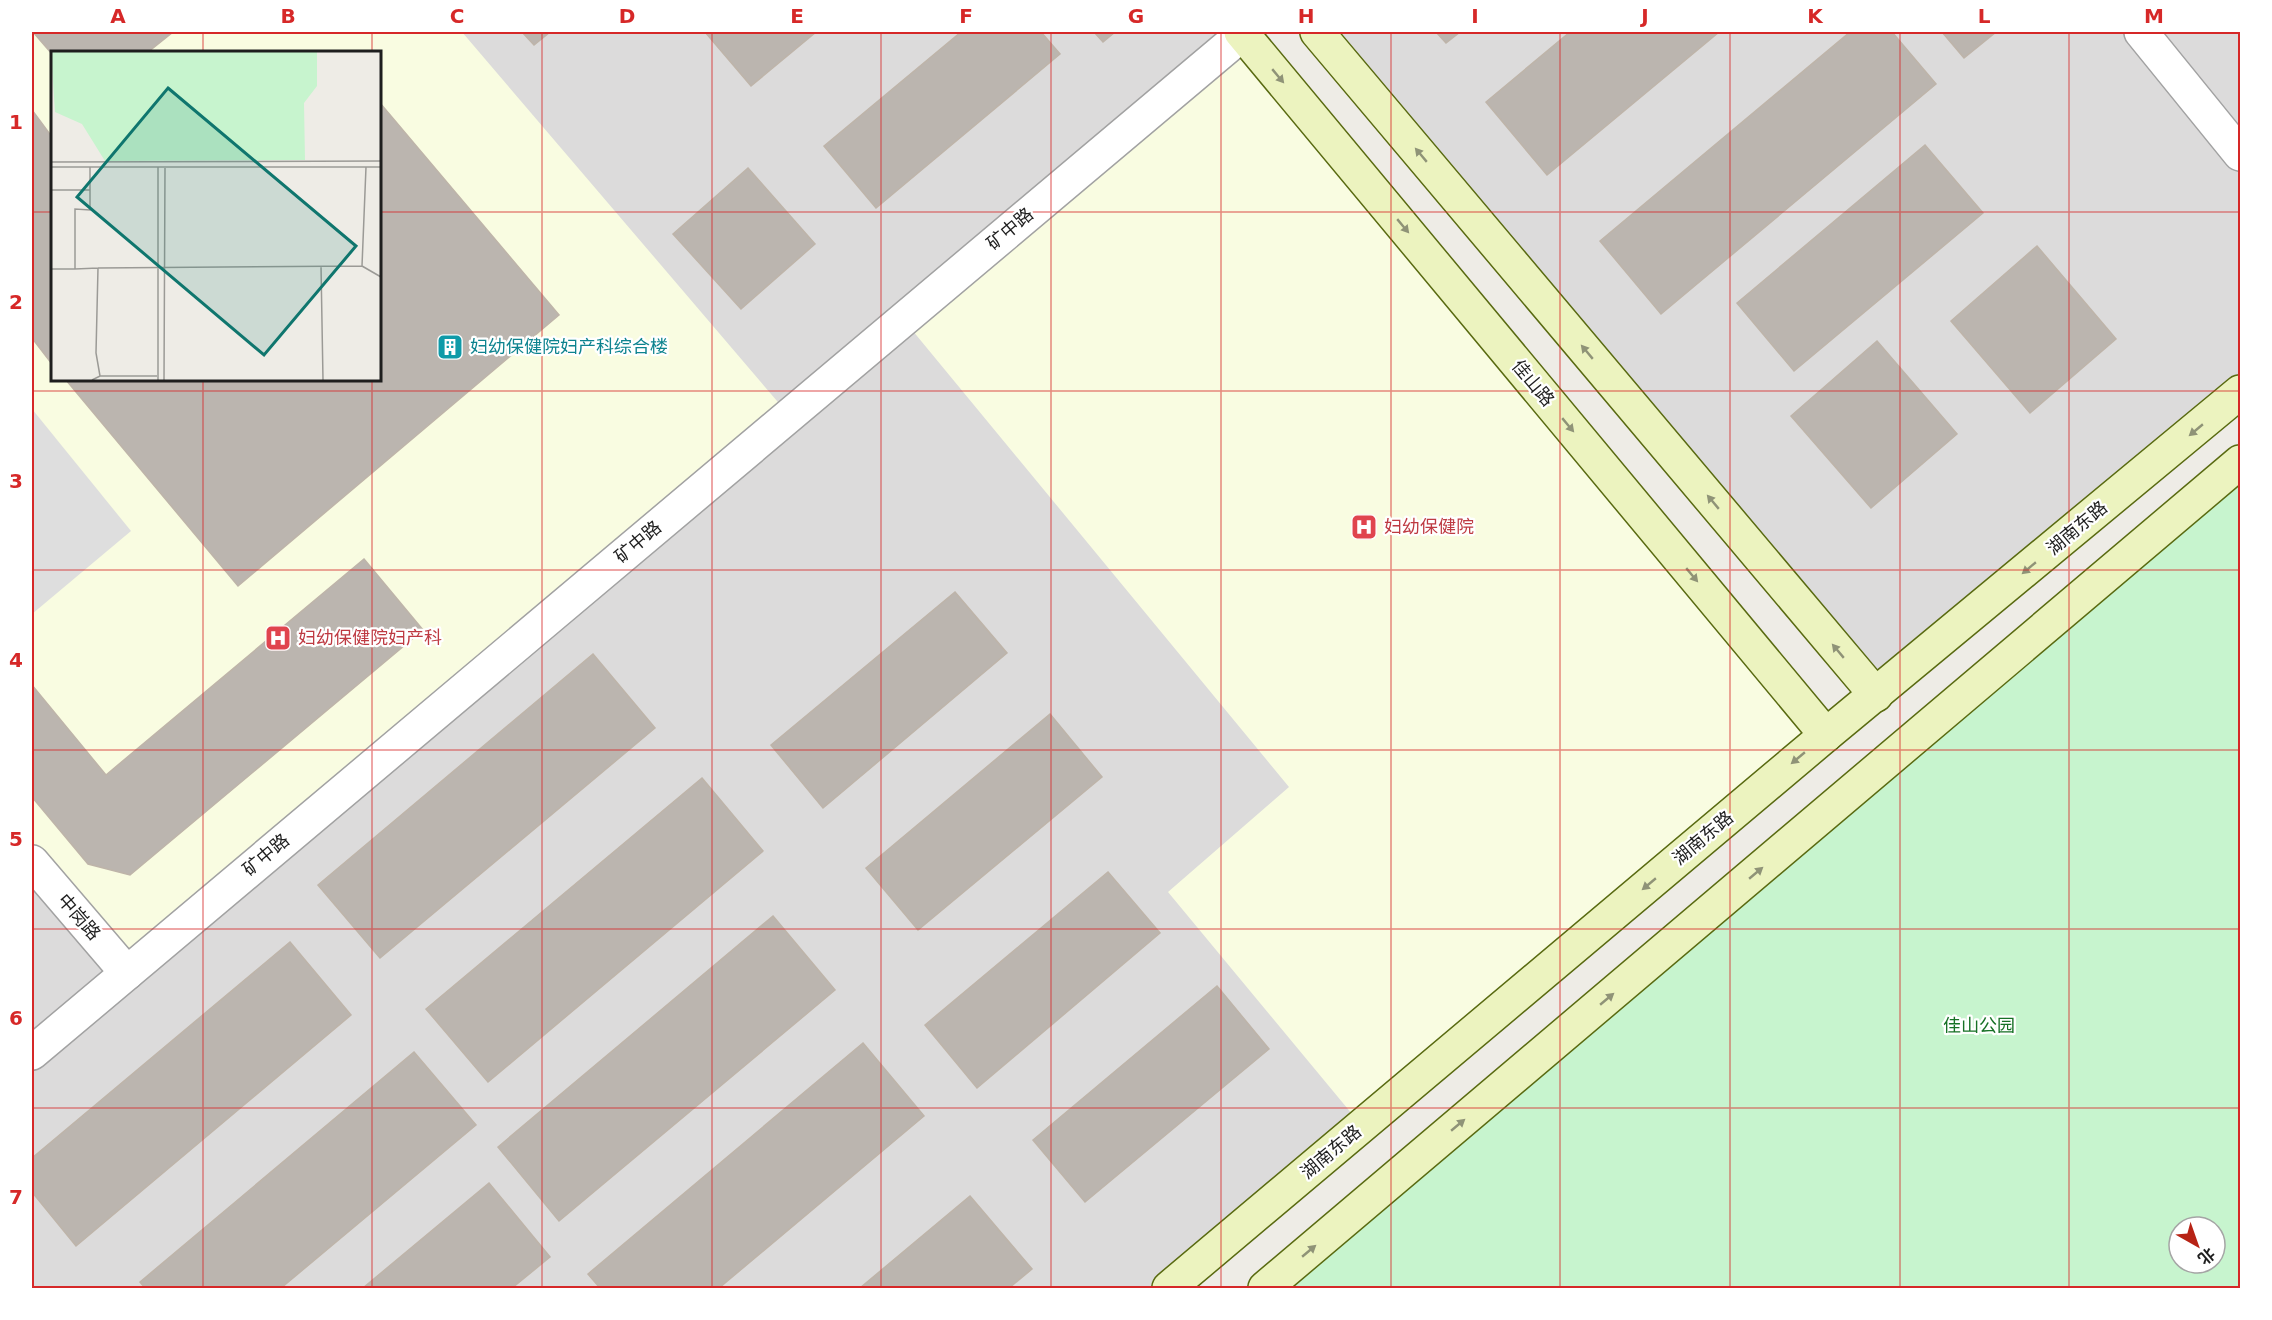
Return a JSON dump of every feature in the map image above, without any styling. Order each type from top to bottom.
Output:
[{"type":"main road","name":"佳山路","points":[[1243,32],[1826,735]]},
{"type":"main road","points":[[1317,32],[1876,695]]},
{"type":"main road","name":"湖南东路","points":[[1169,1288],[1826,735],[2241,392]]},
{"type":"main road","points":[[1265,1288],[2241,462]]},
{"type":"street","name":"矿中路","points":[[32,1053],[1243,32]]},
{"type":"street","points":[[2141,32],[2234,135]]},
{"type":"street","name":"中岗路","points":[[32,862],[127,973]]},
{"type":"shaded area","points":[[32,32],[1241,32],[904,319],[1290,787],[1362,1126],[1168,1288],[32,1288]]},
{"type":"shaded area","name":"妇幼保健院妇产科","points":[[32,32],[462,32],[789,415],[127,973],[32,862]]},
{"type":"shaded area","points":[[1317,32],[2240,32],[2240,391],[1876,695]]},
{"type":"shaded area","name":"妇幼保健院","points":[[1242,33],[1826,735],[1362,1126],[1168,892],[1289,787],[903,319]]},
{"type":"shaded area","points":[[32,409],[131,531],[32,614]]},
{"type":"green space","name":"佳山公园","points":[[2240,462],[2240,1288],[1265,1288]]},
{"type":"building","points":[[33,32],[173,32],[149,51],[51,51],[51,53]]},
{"type":"building","points":[[522,32],[550,32],[534,45]]},
{"type":"building","points":[[705,32],[816,32],[751,86]]},
{"type":"building","points":[[961,32],[1041,32],[1060,54],[876,208],[824,146]]},
{"type":"building","points":[[1094,32],[1115,32],[1103,42]]},
{"type":"building","points":[[1436,32],[1460,32],[1446,43]]},
{"type":"building","points":[[1570,32],[1719,32],[1547,175],[1486,102]]},
{"type":"building","points":[[1850,32],[1892,32],[1936,84],[1661,314],[1600,241]]},
{"type":"building","points":[[1942,32],[1996,32],[1964,58]]},
{"type":"building","name":"妇幼保健院妇产科综合楼","points":[[381,104],[559,315],[238,586],[67,381],[381,381]]},
{"type":"building","points":[[32,110],[51,136],[51,363],[32,338]]},
{"type":"building","points":[[1925,145],[1983,213],[1794,371],[1737,303]]},
{"type":"building","points":[[748,168],[815,244],[741,309],[673,234]]},
{"type":"building","points":[[2037,246],[2116,339],[2030,413],[1951,321]]},
{"type":"building","points":[[1877,341],[1957,434],[1871,508],[1791,416]]},
{"type":"building","points":[[364,559],[423,630],[130,875],[88,864],[32,797],[32,685],[106,775]]},
{"type":"building","points":[[955,592],[1007,653],[823,808],[771,745]]},
{"type":"building","points":[[593,654],[655,728],[380,958],[318,885]]},
{"type":"building","points":[[1050,714],[1102,777],[918,930],[866,868]]},
{"type":"building","points":[[702,778],[763,851],[488,1082],[426,1009]]},
{"type":"building","points":[[1108,872],[1160,933],[977,1088],[925,1025]]},
{"type":"building","points":[[773,916],[835,990],[559,1221],[498,1147]]},
{"type":"building","points":[[290,942],[351,1015],[76,1246],[32,1192],[32,1158]]},
{"type":"building","points":[[1217,986],[1269,1049],[1085,1202],[1033,1140]]},
{"type":"building","points":[[863,1043],[924,1116],[719,1288],[600,1288],[588,1274]]},
{"type":"building","points":[[414,1052],[476,1125],[281,1288],[145,1288],[140,1282]]},
{"type":"building","points":[[489,1183],[550,1257],[512,1288],[363,1288]]},
{"type":"building","points":[[970,1196],[1032,1269],[1009,1288],[860,1288]]},
{"type":"place","name":"妇幼保健院妇产科综合楼","points":[[450,347]]},
{"type":"place","name":"妇幼保健院","points":[[1364,527]]},
{"type":"place","name":"妇幼保健院妇产科","points":[[278,638]]}]
